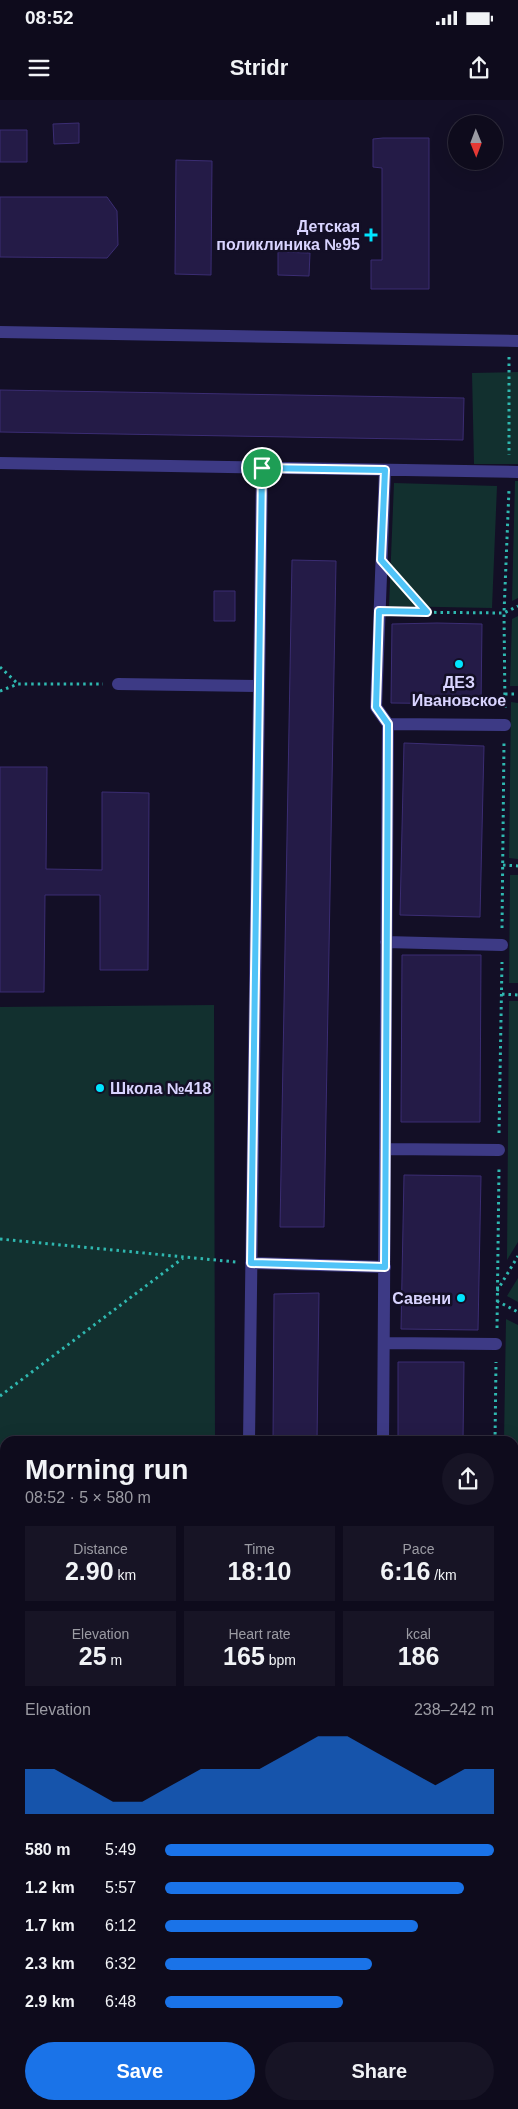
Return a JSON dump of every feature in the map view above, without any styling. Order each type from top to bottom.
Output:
[{"type":"street","points":[[0,332],[513,341]]},
{"type":"street","points":[[0,463],[514,472]]},
{"type":"street","points":[[248,1436],[262,468]]},
{"type":"street","points":[[382,1436],[388,724],[376,707],[385,470]]},
{"type":"street","points":[[118,684],[259,686]]},
{"type":"street","points":[[388,724],[505,725]]},
{"type":"street","points":[[386,942],[502,945]]},
{"type":"street","points":[[385,1149],[499,1150]]},
{"type":"street","points":[[251,1263],[385,1267]]},
{"type":"street","points":[[384,1343],[496,1344]]},
{"type":"path","points":[[495,1436],[505,725],[504,613],[514,472],[513,341]]},
{"type":"path","points":[[381,560],[427,612]]},
{"type":"path","points":[[379,611],[504,613],[518,606]]},
{"type":"path","points":[[0,667],[18,684]]},
{"type":"path","points":[[0,691],[18,684],[118,684]]},
{"type":"path","points":[[505,694],[518,694]]},
{"type":"path","points":[[503,866],[518,866]]},
{"type":"path","points":[[502,994],[518,995]]},
{"type":"path","points":[[0,1239],[251,1263]]},
{"type":"path","points":[[496,1291],[518,1256]]},
{"type":"path","points":[[0,1396],[184,1257]]},
{"type":"path","points":[[497,1301],[518,1312]]},
{"type":"green space","points":[[518,372],[518,464],[474,464],[472,373]]},
{"type":"green space","points":[[515,481],[518,481],[518,598],[512,601]]},
{"type":"green space","points":[[394,483],[497,486],[492,608],[389,606]]},
{"type":"green space","points":[[518,616],[518,686],[510,686],[512,619]]},
{"type":"green space","points":[[511,702],[518,703],[518,859],[509,858]]},
{"type":"green space","points":[[510,875],[518,875],[518,983],[509,983]]},
{"type":"green space","points":[[509,1001],[518,1001],[518,1242],[507,1260]]},
{"type":"green space","name":"Школа №418","points":[[214,1005],[215,1436],[0,1436],[0,1007]]},
{"type":"green space","points":[[518,1278],[518,1302],[507,1296]]},
{"type":"green space","points":[[506,1319],[518,1325],[518,1436],[504,1436]]},
{"type":"building","points":[[79,123],[79,143],[54,144],[53,124]]},
{"type":"building","points":[[0,130],[27,130],[27,162],[0,162]]},
{"type":"building","points":[[429,138],[429,289],[371,289],[371,260],[382,260],[382,168],[373,167],[373,139]]},
{"type":"building","points":[[176,160],[212,161],[211,275],[175,274]]},
{"type":"building","points":[[0,197],[107,197],[117,211],[118,245],[107,258],[0,257]]},
{"type":"building","points":[[278,252],[310,253],[309,276],[278,275]]},
{"type":"building","points":[[0,390],[464,398],[463,440],[0,432]]},
{"type":"building","points":[[292,560],[336,561],[324,1227],[280,1227]]},
{"type":"building","points":[[214,591],[235,591],[235,621],[214,621]]},
{"type":"building","points":[[392,624],[482,624],[481,704],[391,703]]},
{"type":"building","points":[[404,743],[484,746],[480,917],[400,915]]},
{"type":"building","points":[[0,767],[47,767],[46,869],[102,870],[102,792],[149,793],[148,970],[100,970],[100,895],[45,895],[44,992],[0,992]]},
{"type":"building","points":[[402,955],[481,955],[480,1122],[401,1122]]},
{"type":"building","points":[[404,1175],[481,1176],[478,1330],[401,1329]]},
{"type":"building","points":[[319,1293],[317,1436],[273,1436],[274,1294]]},
{"type":"building","points":[[398,1362],[464,1362],[463,1436],[398,1436]]},
{"type":"place","name":"Детская поликлиника №95","points":[[371,235]]},
{"type":"place","name":"ДЕЗ Ивановское","points":[[459,664]]},
{"type":"place","name":"Школа №418","points":[[100,1088]]},
{"type":"place","name":"Савени","points":[[461,1298]]},
{"type":"route","points":[[262,468],[385,470],[381,560],[427,612],[379,611],[376,707],[388,724],[385,1267],[251,1263],[262,468]]}]
